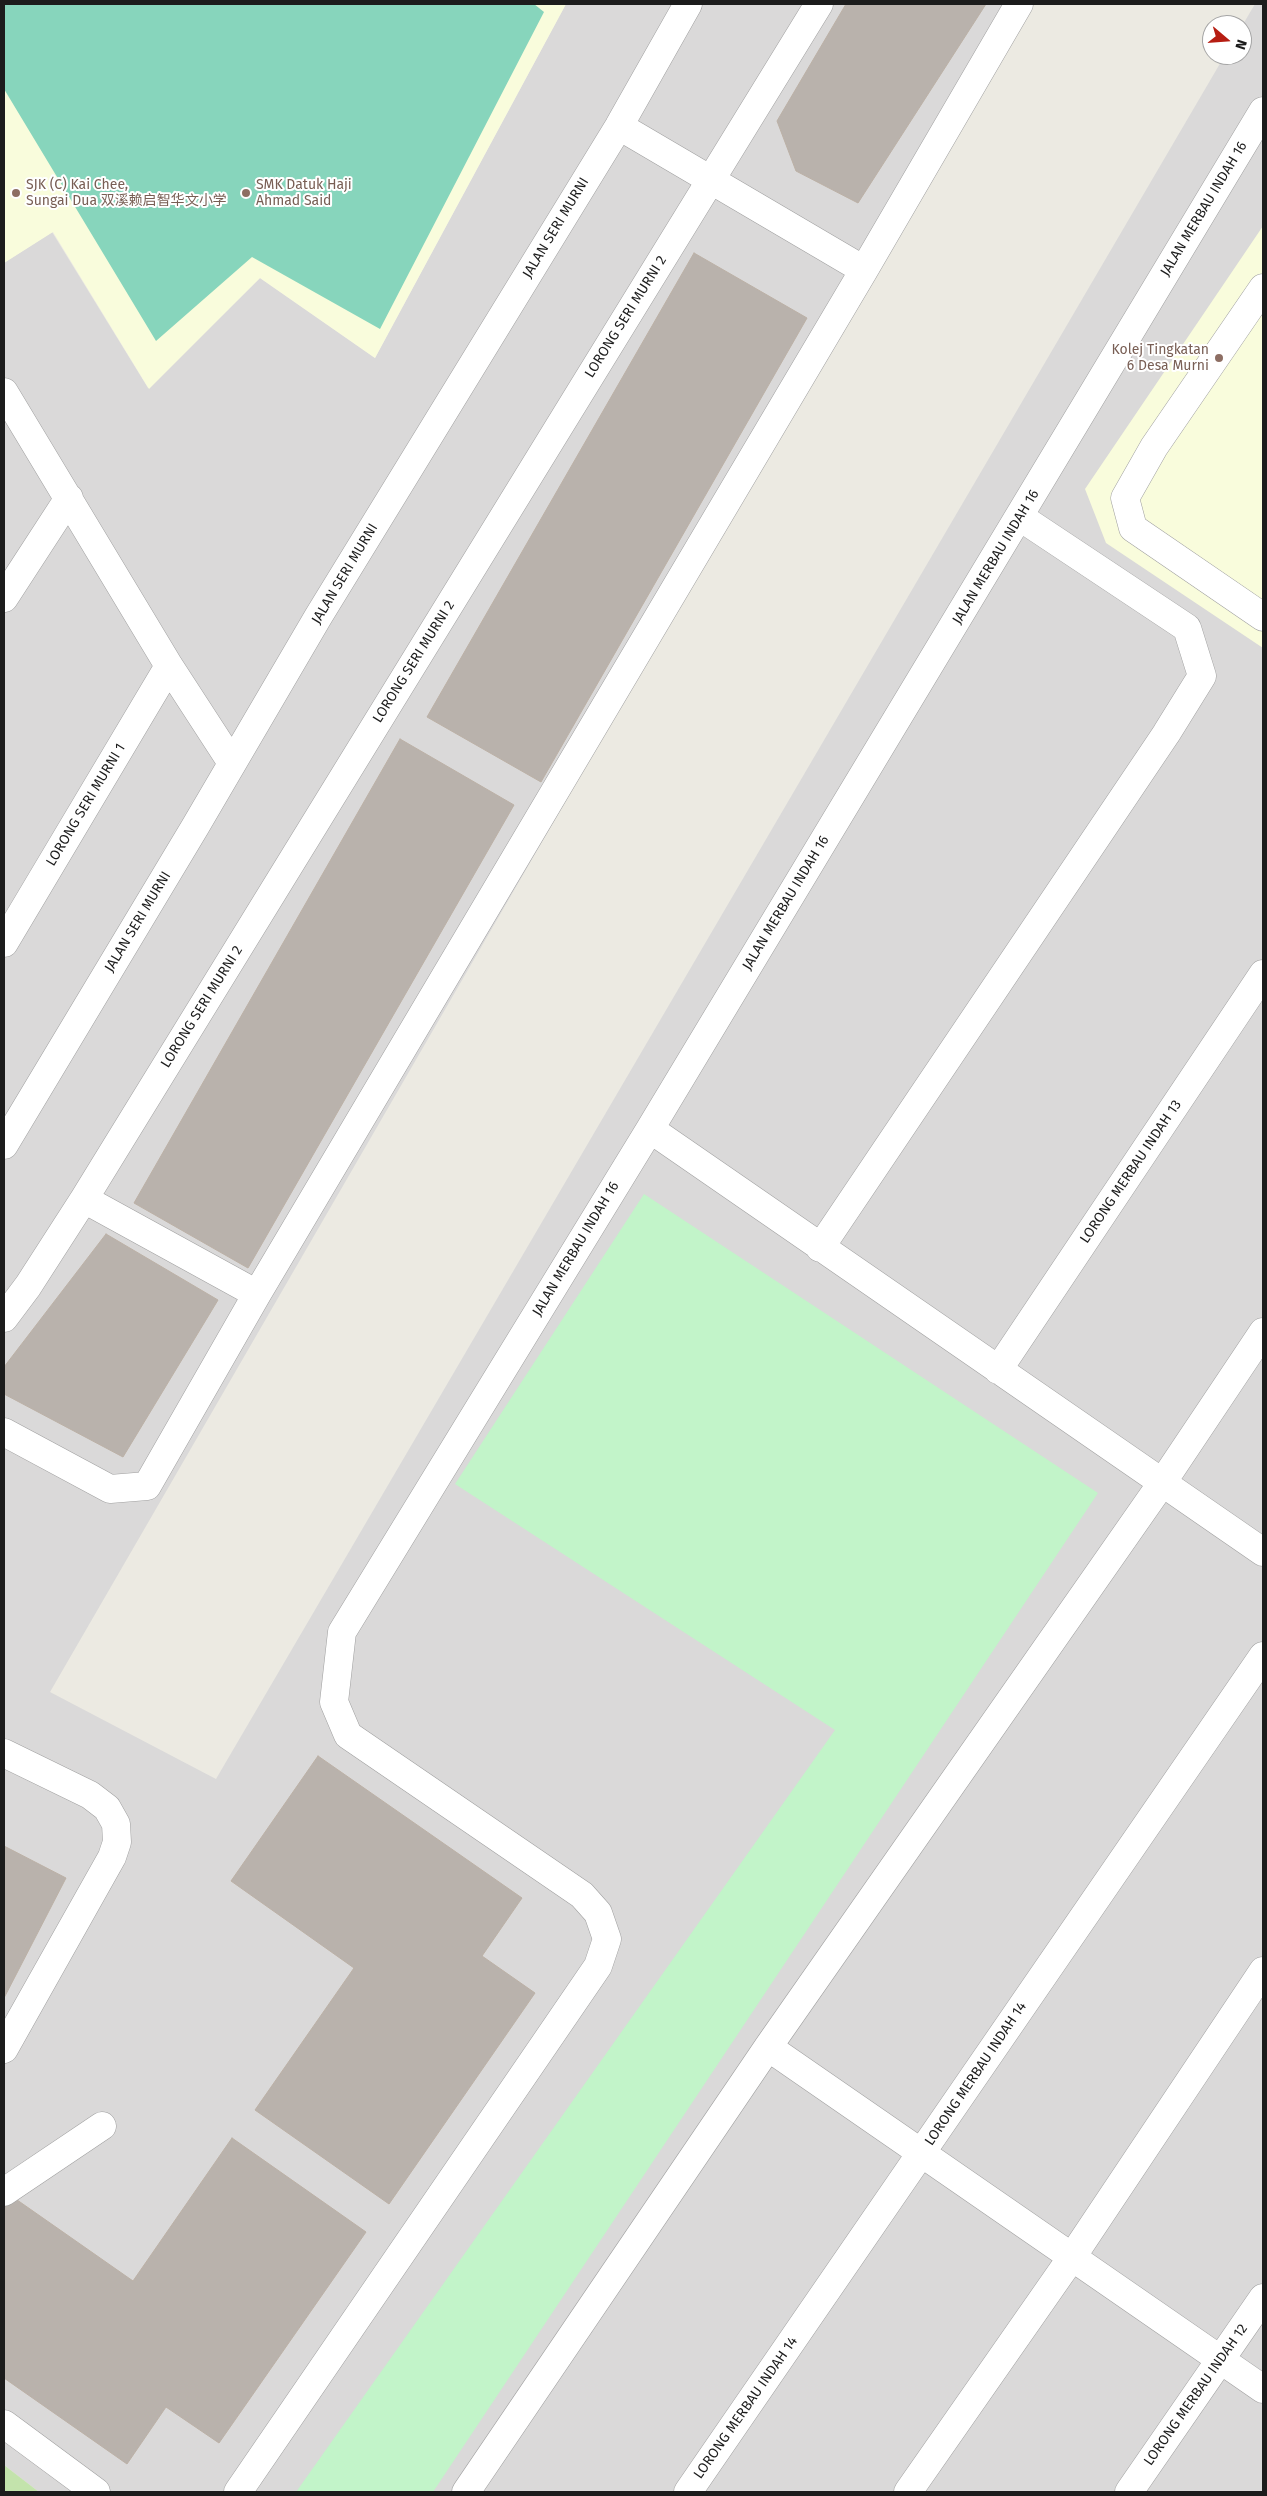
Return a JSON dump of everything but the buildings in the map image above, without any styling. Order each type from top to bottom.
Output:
[{"type":"street","name":"JALAN SERI MURNI","points":[[4,1145],[318,616],[619,126],[688,4]]},
{"type":"street","name":"LORONG SERI MURNI 2","points":[[4,1318],[28,1286],[84,1199],[819,4]]},
{"type":"street","points":[[4,1432],[110,1489],[147,1486],[257,1294],[864,270],[1019,4]]},
{"type":"street","name":"JALAN MERBAU INDAH 16","points":[[238,2492],[598,1966],[607,1939],[598,1913],[582,1895],[348,1735],[334,1702],[342,1632],[650,1129],[1263,111]]},
{"type":"street","points":[[619,126],[864,270]]},
{"type":"street","points":[[1263,288],[1154,447],[1125,498],[1132,528],[1263,616]]},
{"type":"street","points":[[4,392],[169,666],[232,763]]},
{"type":"street","points":[[4,598],[69,498]]},
{"type":"street","points":[[820,1248],[1166,734],[1202,676],[1187,628],[1020,517]]},
{"type":"street","name":"LORONG SERI MURNI 1","points":[[4,943],[169,666]]},
{"type":"street","name":"LORONG MERBAU INDAH 13","points":[[998,1370],[1263,974]]},
{"type":"street","points":[[650,1129],[1263,1552]]},
{"type":"street","points":[[84,1199],[257,1294]]},
{"type":"street","points":[[466,2492],[768,2047],[1162,1483],[1263,1332]]},
{"type":"street","name":"LORONG MERBAU INDAH 14","points":[[688,2492],[1263,1656]]},
{"type":"street","points":[[4,1753],[90,1795],[107,1808],[116,1824],[117,1842],[112,1858],[4,2049]]},
{"type":"street","points":[[908,2492],[1072,2257],[1263,1970]]},
{"type":"street","points":[[768,2047],[1263,2389]]},
{"type":"street","points":[[4,2192],[102,2126]]},
{"type":"street","name":"LORONG MERBAU INDAH 12","points":[[1129,2492],[1263,2298]]},
{"type":"street","points":[[4,2424],[96,2492]]},
{"type":"shaded area","name":"SMK Datuk Haji Ahmad Said","points":[[4,4],[566,4],[375,358],[260,278],[149,389],[53,232],[4,263]]},
{"type":"shaded area","points":[[566,4],[1027,4],[50,1692],[216,1779],[1219,65],[1252,65],[1252,15],[1248,15],[1255,4],[1263,4],[1263,2492],[39,2492],[4,2465],[4,263],[52,232],[148,388],[260,278],[375,358]]},
{"type":"shaded area","name":"Kolej Tingkatan 6 Desa Murni","points":[[1263,226],[1263,648],[1106,543],[1085,489]]},
{"type":"green space","name":"SMK Datuk Haji Ahmad Said","points":[[4,4],[534,4],[544,12],[380,329],[252,257],[156,341],[4,89]]},
{"type":"green space","points":[[644,1194],[1098,1493],[433,2492],[296,2492],[835,1730],[455,1484]]},
{"type":"green space","points":[[4,2465],[39,2492],[4,2492]]},
{"type":"place","name":"SJK (C) Kai Chee, Sungai Dua 双溪赖启智华文小学","points":[[16,193]]},
{"type":"place","name":"SMK Datuk Haji Ahmad Said","points":[[246,193]]},
{"type":"place","name":"Kolej Tingkatan 6 Desa Murni","points":[[1219,358]]}]
